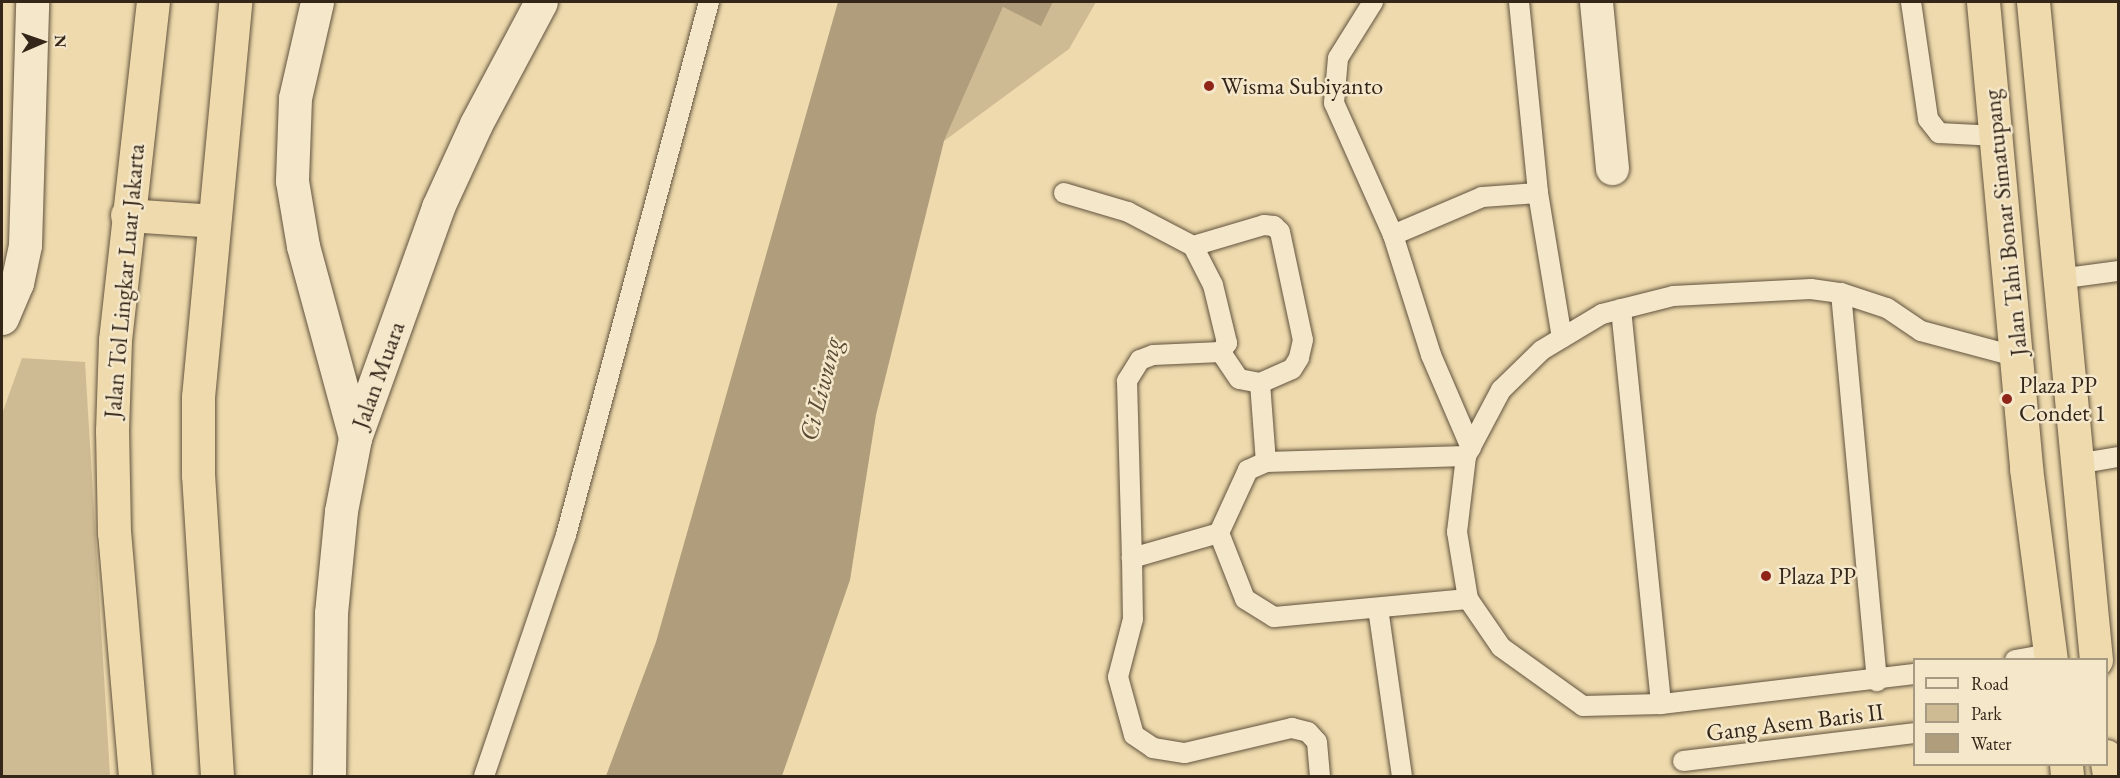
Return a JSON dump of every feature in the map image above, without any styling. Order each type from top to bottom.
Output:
[{"type":"highway","name":"Jalan Tol Lingkar Luar Jakarta","points":[[135,777],[114,533],[111,431],[115,340],[127,215],[153,2]]},
{"type":"highway","points":[[217,777],[198,475],[198,397],[235,2]]},
{"type":"highway","name":"Jalan Tahi Bonar Simatupang","points":[[1983,2],[1998,136],[2026,468],[2050,657]]},
{"type":"highway","name":"Jalan Tahi Bonar Simatupang","points":[[2033,2],[2096,655]]},
{"type":"highway","points":[[127,215],[214,221]]},
{"type":"highway","points":[[2026,468],[2076,464]]},
{"type":"highway","points":[[2050,657],[2096,655]]},
{"type":"street","points":[[3,309],[17,283],[25,245],[32,2]]},
{"type":"street","points":[[317,2],[295,98],[292,181],[303,246],[356,438]]},
{"type":"street","name":"Jalan Muara","points":[[329,777],[331,613],[341,511],[356,438],[438,207],[476,124],[541,2]]},
{"type":"street","points":[[1596,2],[1612,168]]},
{"type":"lane","points":[[484,777],[566,535],[709,2]]},
{"type":"lane","points":[[1373,2],[1338,58],[1334,103],[1393,235],[1431,355],[1468,452]]},
{"type":"lane","points":[[1519,2],[1538,193],[1562,338]]},
{"type":"lane","points":[[1911,2],[1928,119],[1939,133],[1998,136]]},
{"type":"lane","points":[[1064,193],[1128,212],[1192,246],[1220,304],[1227,347],[1221,352],[1153,355],[1140,360],[1127,381],[1133,619],[1118,677],[1134,735],[1153,748],[1185,753],[1292,728],[1308,732],[1317,742],[1320,777]]},
{"type":"lane","points":[[1393,235],[1482,197],[1538,193]]},
{"type":"lane","points":[[1192,246],[1264,225],[1274,226],[1280,232],[1303,340],[1292,369],[1260,383],[1239,379],[1221,352]]},
{"type":"lane","points":[[2058,279],[2118,271]]},
{"type":"lane","points":[[1913,674],[1877,681],[1661,704],[1583,706],[1501,647],[1468,599],[1458,532],[1468,452],[1501,390],[1542,350],[1602,314],[1673,296],[1811,290],[1841,293],[1887,308],[1921,331],[2018,357]]},
{"type":"lane","points":[[1841,293],[1877,681]]},
{"type":"lane","points":[[1621,309],[1661,704]]},
{"type":"lane","points":[[1260,383],[1266,462]]},
{"type":"lane","points":[[1468,452],[1266,462],[1248,470],[1219,533],[1245,599],[1274,617],[1468,599]]},
{"type":"lane","points":[[2076,464],[2118,457]]},
{"type":"lane","points":[[1132,558],[1219,533]]},
{"type":"lane","points":[[1378,608],[1402,777]]},
{"type":"lane","name":"Gang Asem Baris II","points":[[1683,761],[1913,733]]},
{"type":"green space","points":[[1053,2],[1096,2],[1069,49],[944,141],[1003,7],[1041,25]]},
{"type":"green space","points":[[22,358],[85,362],[110,776],[2,776],[2,414]]},
{"type":"water","name":"Ci Liwung","points":[[838,2],[1053,2],[1041,26],[1003,7],[944,141],[876,415],[850,580],[782,776],[606,776],[656,642]]},
{"type":"place","name":"Wisma Subiyanto","points":[[1209,86]]},
{"type":"place","name":"Plaza PP Condet 1","points":[[2007,399]]},
{"type":"place","name":"Plaza PP","points":[[1766,576]]}]
